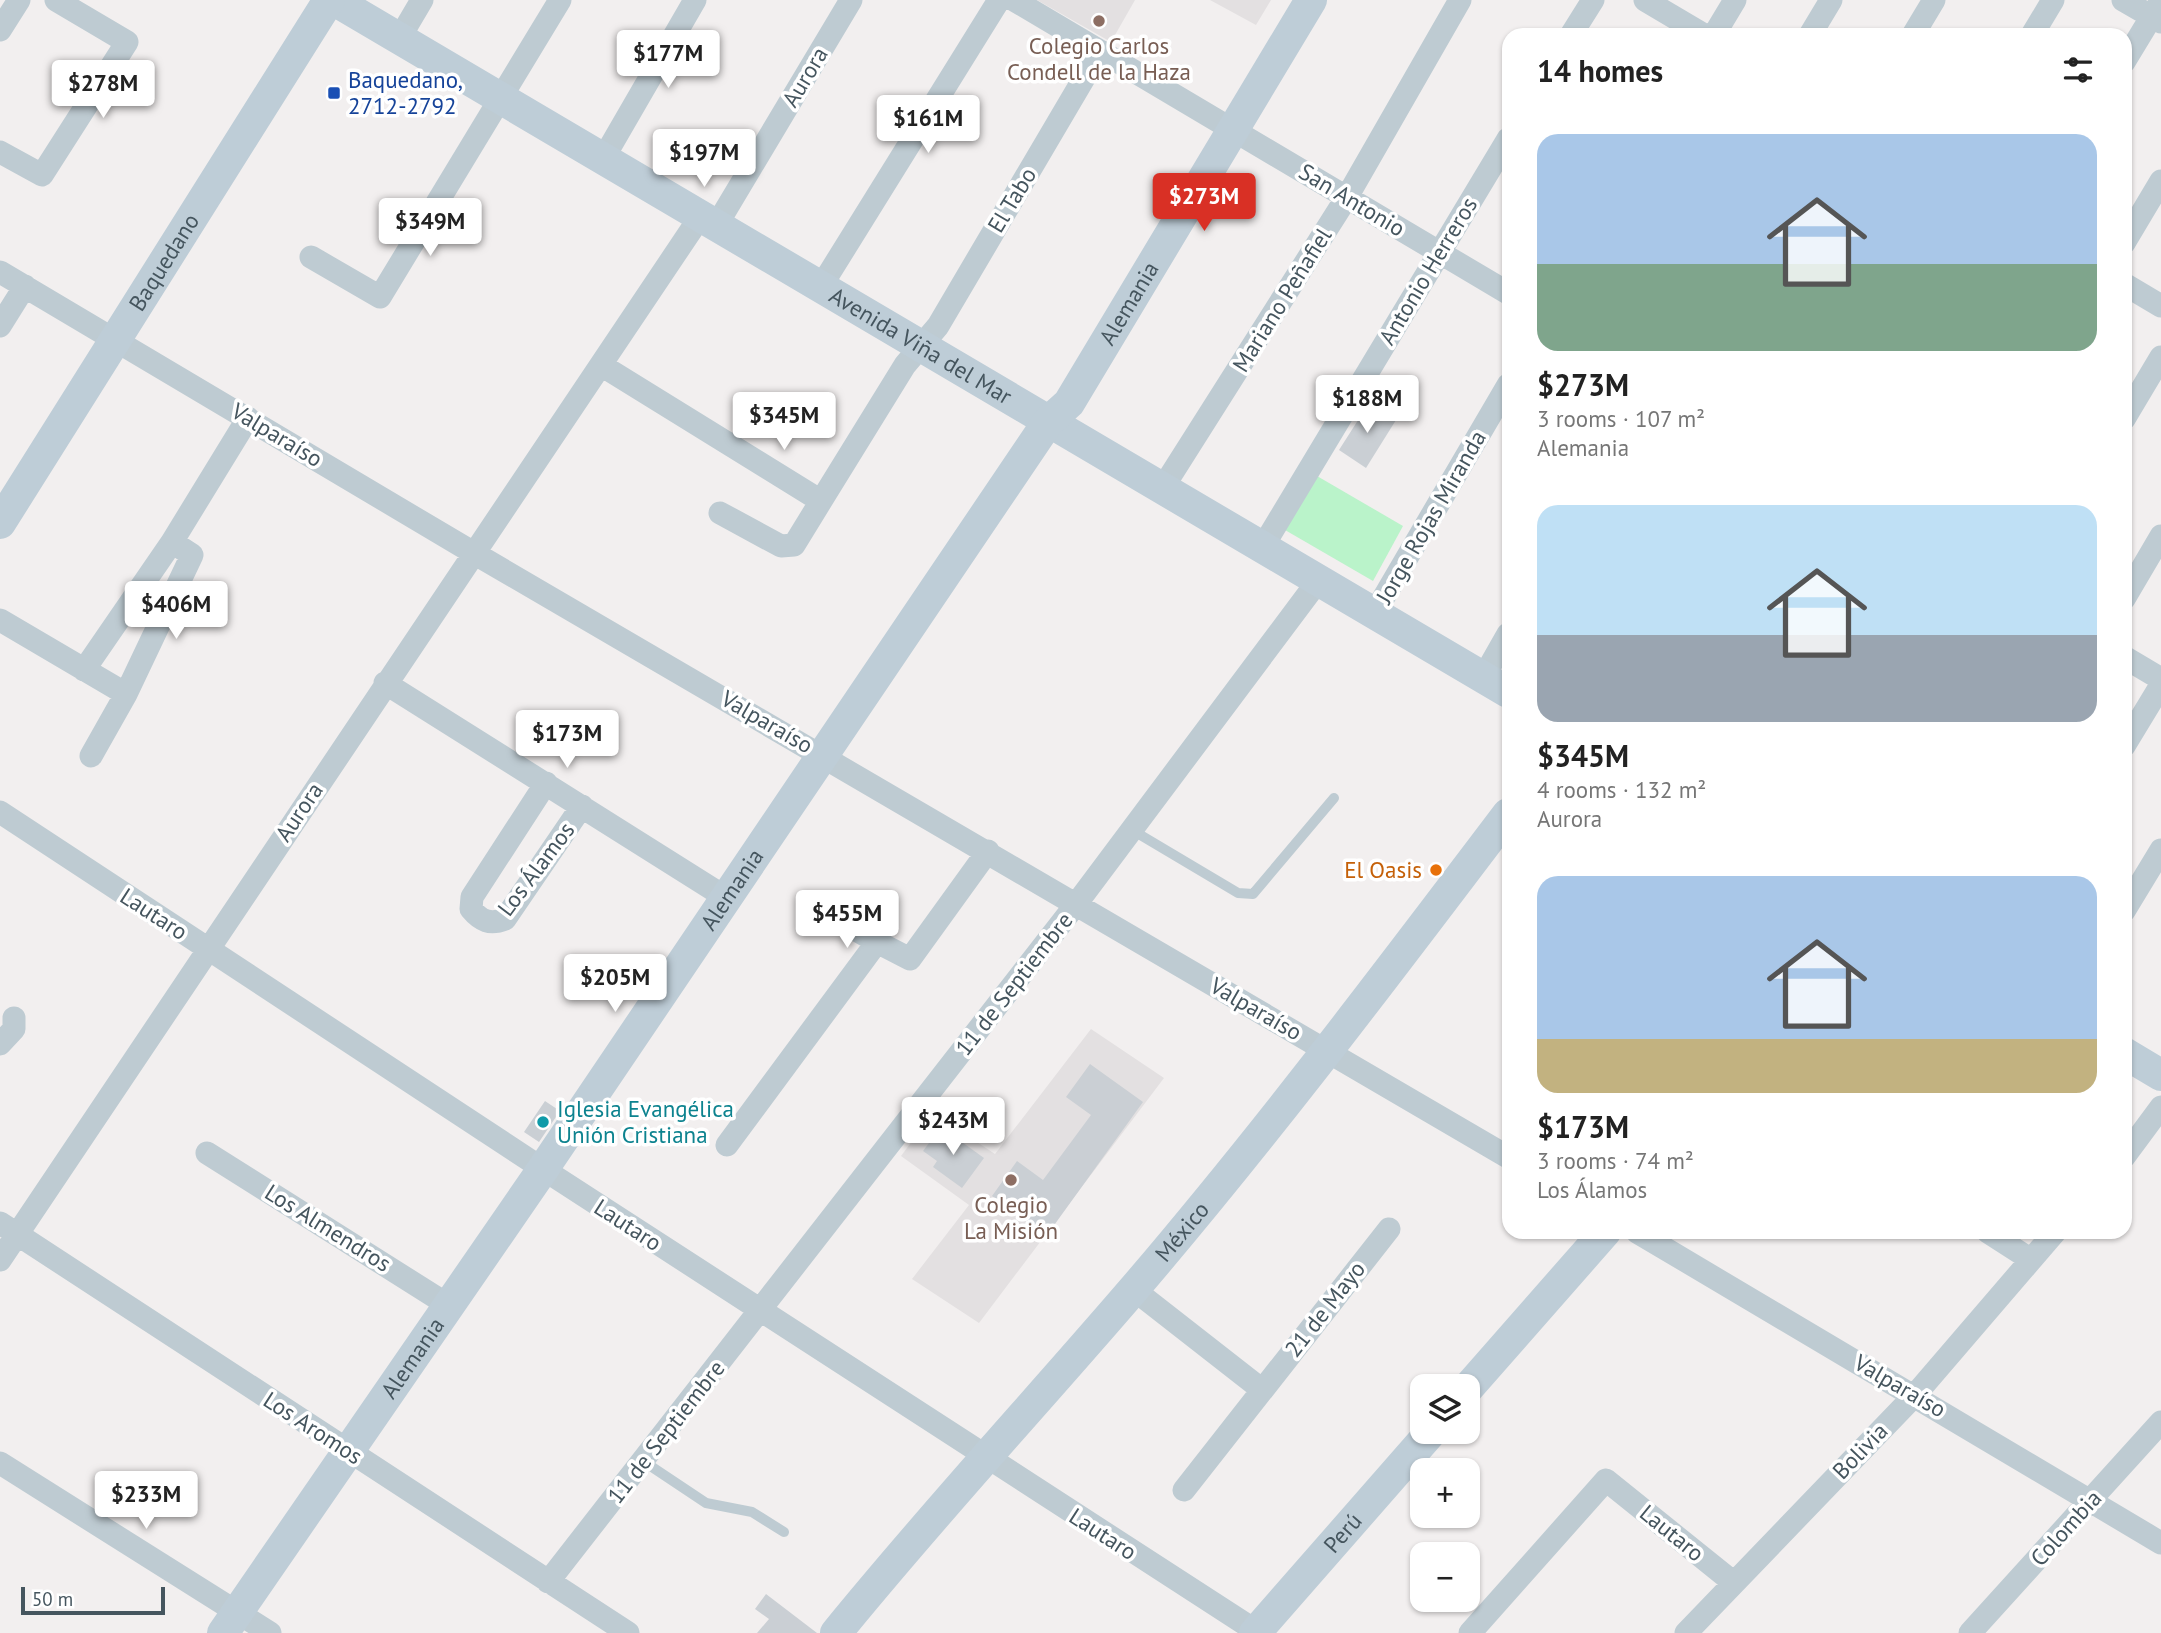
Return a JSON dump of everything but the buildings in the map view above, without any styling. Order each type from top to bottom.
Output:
[{"type":"main road","name":"Avenida Viña del Mar","points":[[331,0],[1496,685]]},
{"type":"main road","name":"Baquedano","points":[[0,523],[114,338],[331,0]]},
{"type":"main road","name":"Alemania","points":[[230,1623],[542,1169],[1048,422],[1076,393],[1226,125],[1287,0]]},
{"type":"main road","name":"Alemania","points":[[1226,125],[1311,0]]},
{"type":"main road","name":"México","points":[[836,1633],[1133,1289],[1327,1051],[1502,822]]},
{"type":"main road","points":[[2132,1059],[2161,1075]]},
{"type":"main road","points":[[1480,1374],[1599,1239]]},
{"type":"main road","name":"Perú","points":[[1256,1632],[1420,1444]]},
{"type":"street","points":[[0,30],[19,0]]},
{"type":"street","points":[[3,160],[42,176],[127,42],[56,0]]},
{"type":"street","points":[[399,39],[422,0]]},
{"type":"street","points":[[311,257],[380,297],[560,0]]},
{"type":"street","points":[[603,159],[695,0]]},
{"type":"street","name":"Aurora","points":[[0,1260],[9,1228],[208,949],[472,552],[601,365],[708,221],[851,0]]},
{"type":"street","points":[[820,288],[999,0]]},
{"type":"street","name":"San Antonio","points":[[1014,0],[1502,289]]},
{"type":"street","name":"Mariano Peñafiel","points":[[1162,489],[1347,197],[1460,0]]},
{"type":"street","points":[[1575,28],[1592,0]]},
{"type":"street","points":[[1645,0],[1692,28]]},
{"type":"street","points":[[1718,28],[1735,0]]},
{"type":"street","points":[[1814,28],[1831,0]]},
{"type":"street","points":[[1917,28],[1934,0]]},
{"type":"street","points":[[2036,28],[2053,0]]},
{"type":"street","points":[[2123,0],[2158,13],[2132,50]]},
{"type":"street","name":"El Tabo","points":[[920,347],[938,326],[1100,51]]},
{"type":"street","name":"Antonio Herreros","points":[[1262,548],[1502,149]]},
{"type":"street","points":[[2132,230],[2161,181]]},
{"type":"street","name":"Valparaíso","points":[[0,272],[472,552],[1502,1153]]},
{"type":"street","points":[[0,326],[25,286]]},
{"type":"street","points":[[2132,289],[2161,306]]},
{"type":"street","points":[[720,513],[782,546],[794,545],[905,365],[920,347]]},
{"type":"street","points":[[2132,406],[2161,357]]},
{"type":"street","points":[[601,365],[821,501]]},
{"type":"street","name":"Jorge Rojas Miranda","points":[[1374,614],[1502,395]]},
{"type":"street","points":[[84,670],[172,542],[248,418]]},
{"type":"street","points":[[2132,585],[2161,536]]},
{"type":"street","points":[[91,756],[126,694],[192,555],[172,542]]},
{"type":"street","name":"11 de Septiembre","points":[[548,1581],[762,1311],[1077,903],[1318,581]]},
{"type":"street","points":[[0,620],[126,694]]},
{"type":"street","points":[[1496,685],[1502,660]]},
{"type":"street","points":[[2132,662],[2161,679]]},
{"type":"street","name":"Los Álamos","points":[[385,683],[725,897]]},
{"type":"street","points":[[2132,733],[2161,685]]},
{"type":"street","name":"Los Álamos","points":[[546,783],[472,897],[471,909],[479,919],[495,923],[505,919],[582,806]]},
{"type":"street","name":"Lautaro","points":[[0,812],[542,1169],[1256,1632]]},
{"type":"street","points":[[2132,898],[2161,850]]},
{"type":"street","points":[[839,920],[910,959],[988,851]]},
{"type":"street","points":[[727,1145],[877,942]]},
{"type":"street","points":[[0,1044],[14,1029],[14,1018]]},
{"type":"street","points":[[2132,1146],[2161,1107]]},
{"type":"street","name":"Los Almendros","points":[[207,1153],[448,1306]]},
{"type":"street","name":"Los Aromos","points":[[9,1228],[628,1633]]},
{"type":"street","name":"21 de Mayo","points":[[1184,1490],[1389,1229]]},
{"type":"street","name":"Valparaíso","points":[[1649,1239],[2161,1542]]},
{"type":"street","points":[[1999,1239],[2030,1259]]},
{"type":"street","name":"Bolivia","points":[[1686,1633],[1915,1395],[2049,1239]]},
{"type":"street","points":[[1133,1289],[1261,1389]]},
{"type":"street","name":"Colombia","points":[[1970,1633],[2161,1422]]},
{"type":"street","points":[[0,1463],[230,1623],[270,1633]]},
{"type":"street","name":"Lautaro","points":[[1470,1633],[1606,1480],[1734,1583]]},
{"type":"lane","points":[[1132,830],[1238,892],[1253,894],[1334,798]]},
{"type":"lane","points":[[643,1461],[706,1503],[752,1512],[784,1532]]},
{"type":"shaded area","name":"Colegio Carlos Condell de la Haza","points":[[1037,0],[1135,0],[1111,42]]},
{"type":"shaded area","name":"Colegio Carlos Condell de la Haza","points":[[1210,0],[1271,0],[1256,25]]},
{"type":"shaded area","name":"Colegio La Misión","points":[[1091,1029],[1164,1078],[979,1323],[912,1279],[969,1205],[901,1156],[933,1113],[995,1154]]},
{"type":"green space","points":[[1317,476],[1403,526],[1373,581],[1285,530]]},
{"type":"place","name":"Colegio Carlos Condell de la Haza","points":[[1099,21]]},
{"type":"place","name":"Baquedano, 2712-2792","points":[[334,93]]},
{"type":"place","name":"El Oasis","points":[[1436,870]]},
{"type":"place","name":"Iglesia Evangélica Unión Cristiana","points":[[543,1122]]},
{"type":"place","name":"Colegio La Misión","points":[[1011,1180]]}]
